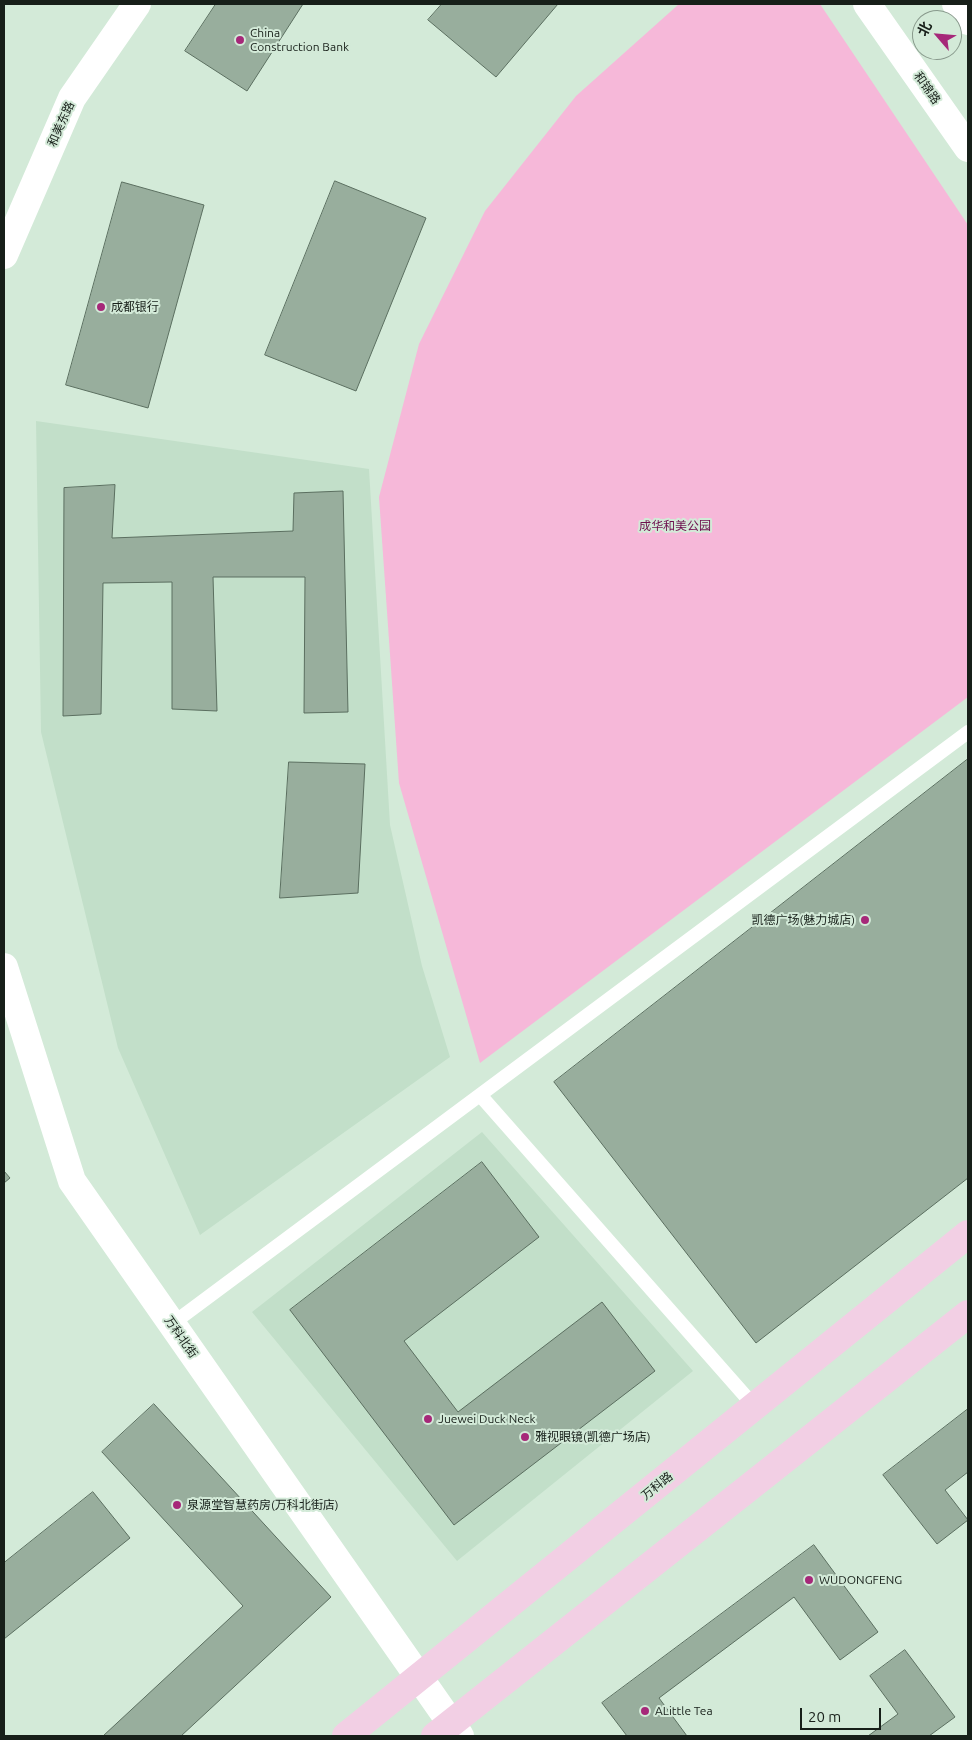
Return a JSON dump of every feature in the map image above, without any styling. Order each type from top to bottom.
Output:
[{"type":"main road","name":"万科路","points":[[346,1736],[968,1234]]},
{"type":"main road","points":[[448,1732],[968,1314]]},
{"type":"street","name":"和美东路","points":[[4,254],[72,98],[137,4]]},
{"type":"street","name":"和锦路","points":[[867,4],[965,136]]},
{"type":"street","points":[[956,4],[968,21]]},
{"type":"street","name":"万科北街","points":[[4,967],[72,1181],[418,1678],[448,1732]]},
{"type":"lane","points":[[172,1324],[968,732]]},
{"type":"lane","points":[[480,1095],[754,1407]]},
{"type":"shaded area","points":[[36,421],[369,469],[390,825],[422,966],[450,1057],[200,1235],[118,1048],[41,732]]},
{"type":"shaded area","points":[[482,1132],[693,1371],[457,1561],[252,1312]]},
{"type":"green space","name":"成华和美公园","points":[[679,4],[820,4],[968,225],[968,697],[480,1063],[399,783],[379,497],[419,344],[485,211],[576,96]]},
{"type":"building","points":[[216,4],[303,4],[247,91],[185,51]]},
{"type":"building","points":[[442,4],[558,4],[496,77],[428,20]]},
{"type":"building","points":[[335,181],[426,218],[356,391],[265,355]]},
{"type":"building","points":[[122,182],[204,205],[148,408],[66,385]]},
{"type":"building","points":[[115,485],[112,538],[293,531],[294,493],[343,491],[348,712],[304,713],[305,577],[213,577],[217,711],[172,709],[172,582],[103,583],[101,714],[63,716],[64,488]]},
{"type":"building","name":"凯德广场(魅力城店)","points":[[968,759],[968,1178],[756,1343],[554,1082]]},
{"type":"building","points":[[289,762],[365,764],[358,893],[280,898]]},
{"type":"building","points":[[482,1162],[539,1237],[404,1341],[458,1412],[602,1302],[655,1371],[454,1525],[290,1310]]},
{"type":"building","points":[[4,1171],[10,1178],[4,1183]]},
{"type":"building","points":[[154,1404],[331,1597],[181,1736],[103,1736],[243,1606],[102,1452]]},
{"type":"building","points":[[968,1409],[968,1472],[945,1490],[968,1520],[937,1544],[883,1475]]},
{"type":"building","points":[[93,1492],[130,1538],[4,1639],[4,1563]]},
{"type":"building","points":[[814,1545],[878,1632],[840,1660],[794,1597],[659,1698],[687,1736],[627,1736],[602,1703]]},
{"type":"building","points":[[905,1650],[955,1717],[929,1736],[868,1736],[898,1714],[870,1676]]},
{"type":"place","name":"China Construction Bank","points":[[240,40]]},
{"type":"place","name":"成都银行","points":[[101,307]]},
{"type":"place","name":"凯德广场(魅力城店)","points":[[865,920]]},
{"type":"place","name":"Juewei Duck Neck","points":[[428,1419]]},
{"type":"place","name":"雅视眼镜(凯德广场店)","points":[[525,1437]]},
{"type":"place","name":"泉源堂智慧药房(万科北街店)","points":[[177,1505]]},
{"type":"place","name":"WUDONGFENG","points":[[809,1580]]},
{"type":"place","name":"ALittle Tea","points":[[645,1711]]}]
